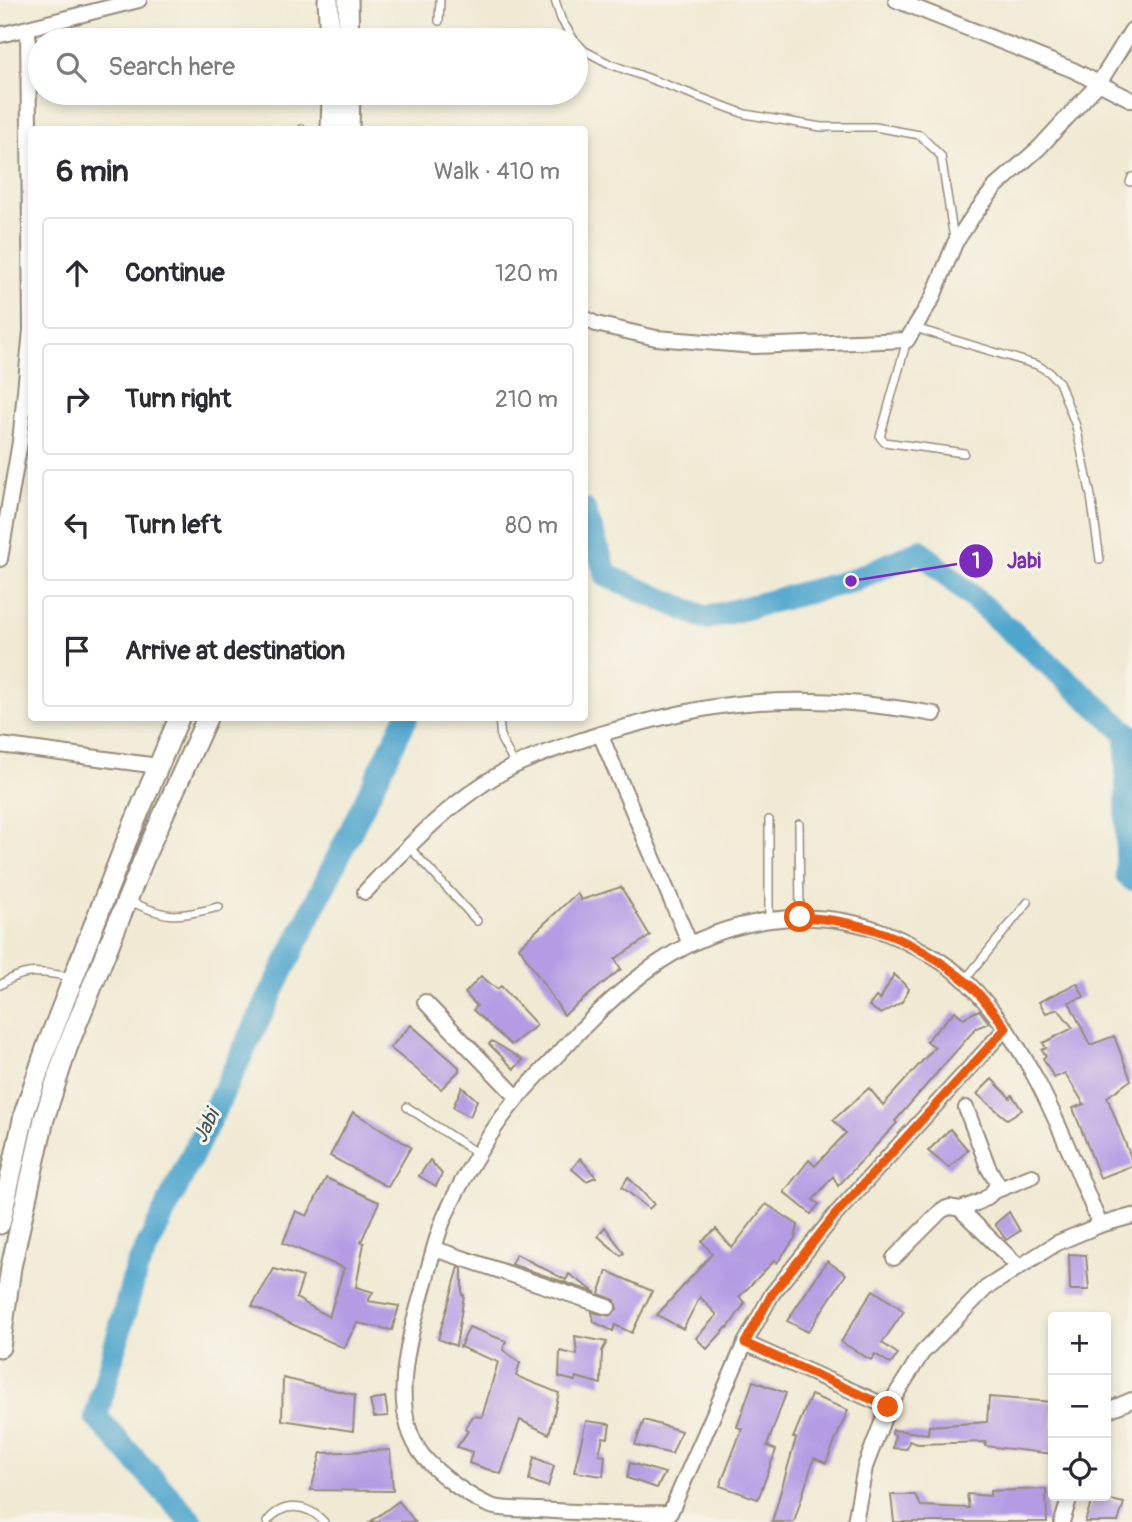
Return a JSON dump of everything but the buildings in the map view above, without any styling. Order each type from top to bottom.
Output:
[{"type":"main road","points":[[328,0],[329,28]]},
{"type":"main road","points":[[348,0],[349,28]]},
{"type":"main road","points":[[331,126],[332,105]]},
{"type":"main road","points":[[349,126],[350,105]]},
{"type":"main road","points":[[0,1224],[5,1181],[48,1043],[127,840],[178,721]]},
{"type":"main road","points":[[0,1347],[11,1267],[44,1119],[67,1048],[127,900],[206,721]]},
{"type":"street","points":[[35,28],[139,0]]},
{"type":"street","points":[[896,0],[1073,70],[1132,100]]},
{"type":"street","points":[[0,35],[28,30]]},
{"type":"street","points":[[588,320],[656,338],[755,346],[911,333],[932,299],[955,243],[995,187],[1039,148],[1099,83],[1132,30]]},
{"type":"street","points":[[29,105],[29,126]]},
{"type":"street","points":[[0,559],[20,442],[28,361]]},
{"type":"street","points":[[365,892],[408,846],[468,794],[516,765],[600,734],[703,709],[747,703],[815,700],[882,705],[934,714]]},
{"type":"street","points":[[600,734],[690,944]]},
{"type":"street","points":[[0,745],[158,766]]},
{"type":"street","points":[[1006,1028],[835,1215],[772,1294],[745,1343],[670,1513],[605,1514],[495,1507],[464,1492],[423,1456],[406,1424],[404,1382],[412,1326],[444,1218],[478,1154],[517,1097],[583,1027],[621,992],[661,961],[690,944],[738,926],[769,919],[800,917],[827,918],[868,926],[910,943],[965,980],[1006,1028],[1053,1110],[1100,1225]]},
{"type":"street","points":[[425,1002],[517,1097]]},
{"type":"street","points":[[966,1108],[988,1167],[997,1182],[995,1191]]},
{"type":"street","points":[[894,1258],[942,1210],[950,1207],[960,1209],[979,1202],[995,1191],[1032,1176]]},
{"type":"street","points":[[960,1209],[1019,1267]]},
{"type":"street","points":[[856,1522],[865,1467],[888,1407],[922,1353],[986,1288],[1057,1243],[1100,1225],[1132,1216]]},
{"type":"street","points":[[435,1249],[608,1307]]},
{"type":"street","points":[[745,1343],[888,1407]]},
{"type":"street","points":[[1111,1409],[1132,1400]]},
{"type":"street","points":[[1062,1522],[1068,1501]]},
{"type":"lane","points":[[439,21],[440,0]]},
{"type":"lane","points":[[555,0],[567,28]]},
{"type":"lane","points":[[588,53],[610,64],[745,114],[821,127],[875,127],[920,135],[941,156],[955,243]]},
{"type":"lane","points":[[964,453],[884,443],[880,437],[911,333],[1037,365],[1059,382],[1076,426],[1091,496],[1100,560]]},
{"type":"lane","points":[[499,721],[501,739],[516,765]]},
{"type":"lane","points":[[769,820],[769,919]]},
{"type":"lane","points":[[799,824],[800,917]]},
{"type":"lane","points":[[408,846],[477,920]]},
{"type":"lane","points":[[127,900],[168,916],[181,916],[219,907]]},
{"type":"lane","points":[[965,980],[1028,902]]},
{"type":"lane","points":[[0,985],[16,974],[26,972],[74,977]]},
{"type":"lane","points":[[407,1107],[478,1154]]},
{"type":"lane","points":[[267,1522],[277,1511],[294,1507],[306,1508],[324,1522]]},
{"type":"waterway","name":"Jabi","points":[[588,521],[607,576],[706,618],[851,581],[920,551],[1127,733],[1127,874],[1132,879]]},
{"type":"waterway","name":"Jabi","points":[[192,1522],[96,1417],[136,1270],[405,721]]},
{"type":"place","name":"Jabi","points":[[851,581]]},
{"type":"route","points":[[800,917],[827,918],[868,926],[910,943],[965,980],[1006,1028],[835,1215],[772,1294],[745,1343],[888,1407]]}]
